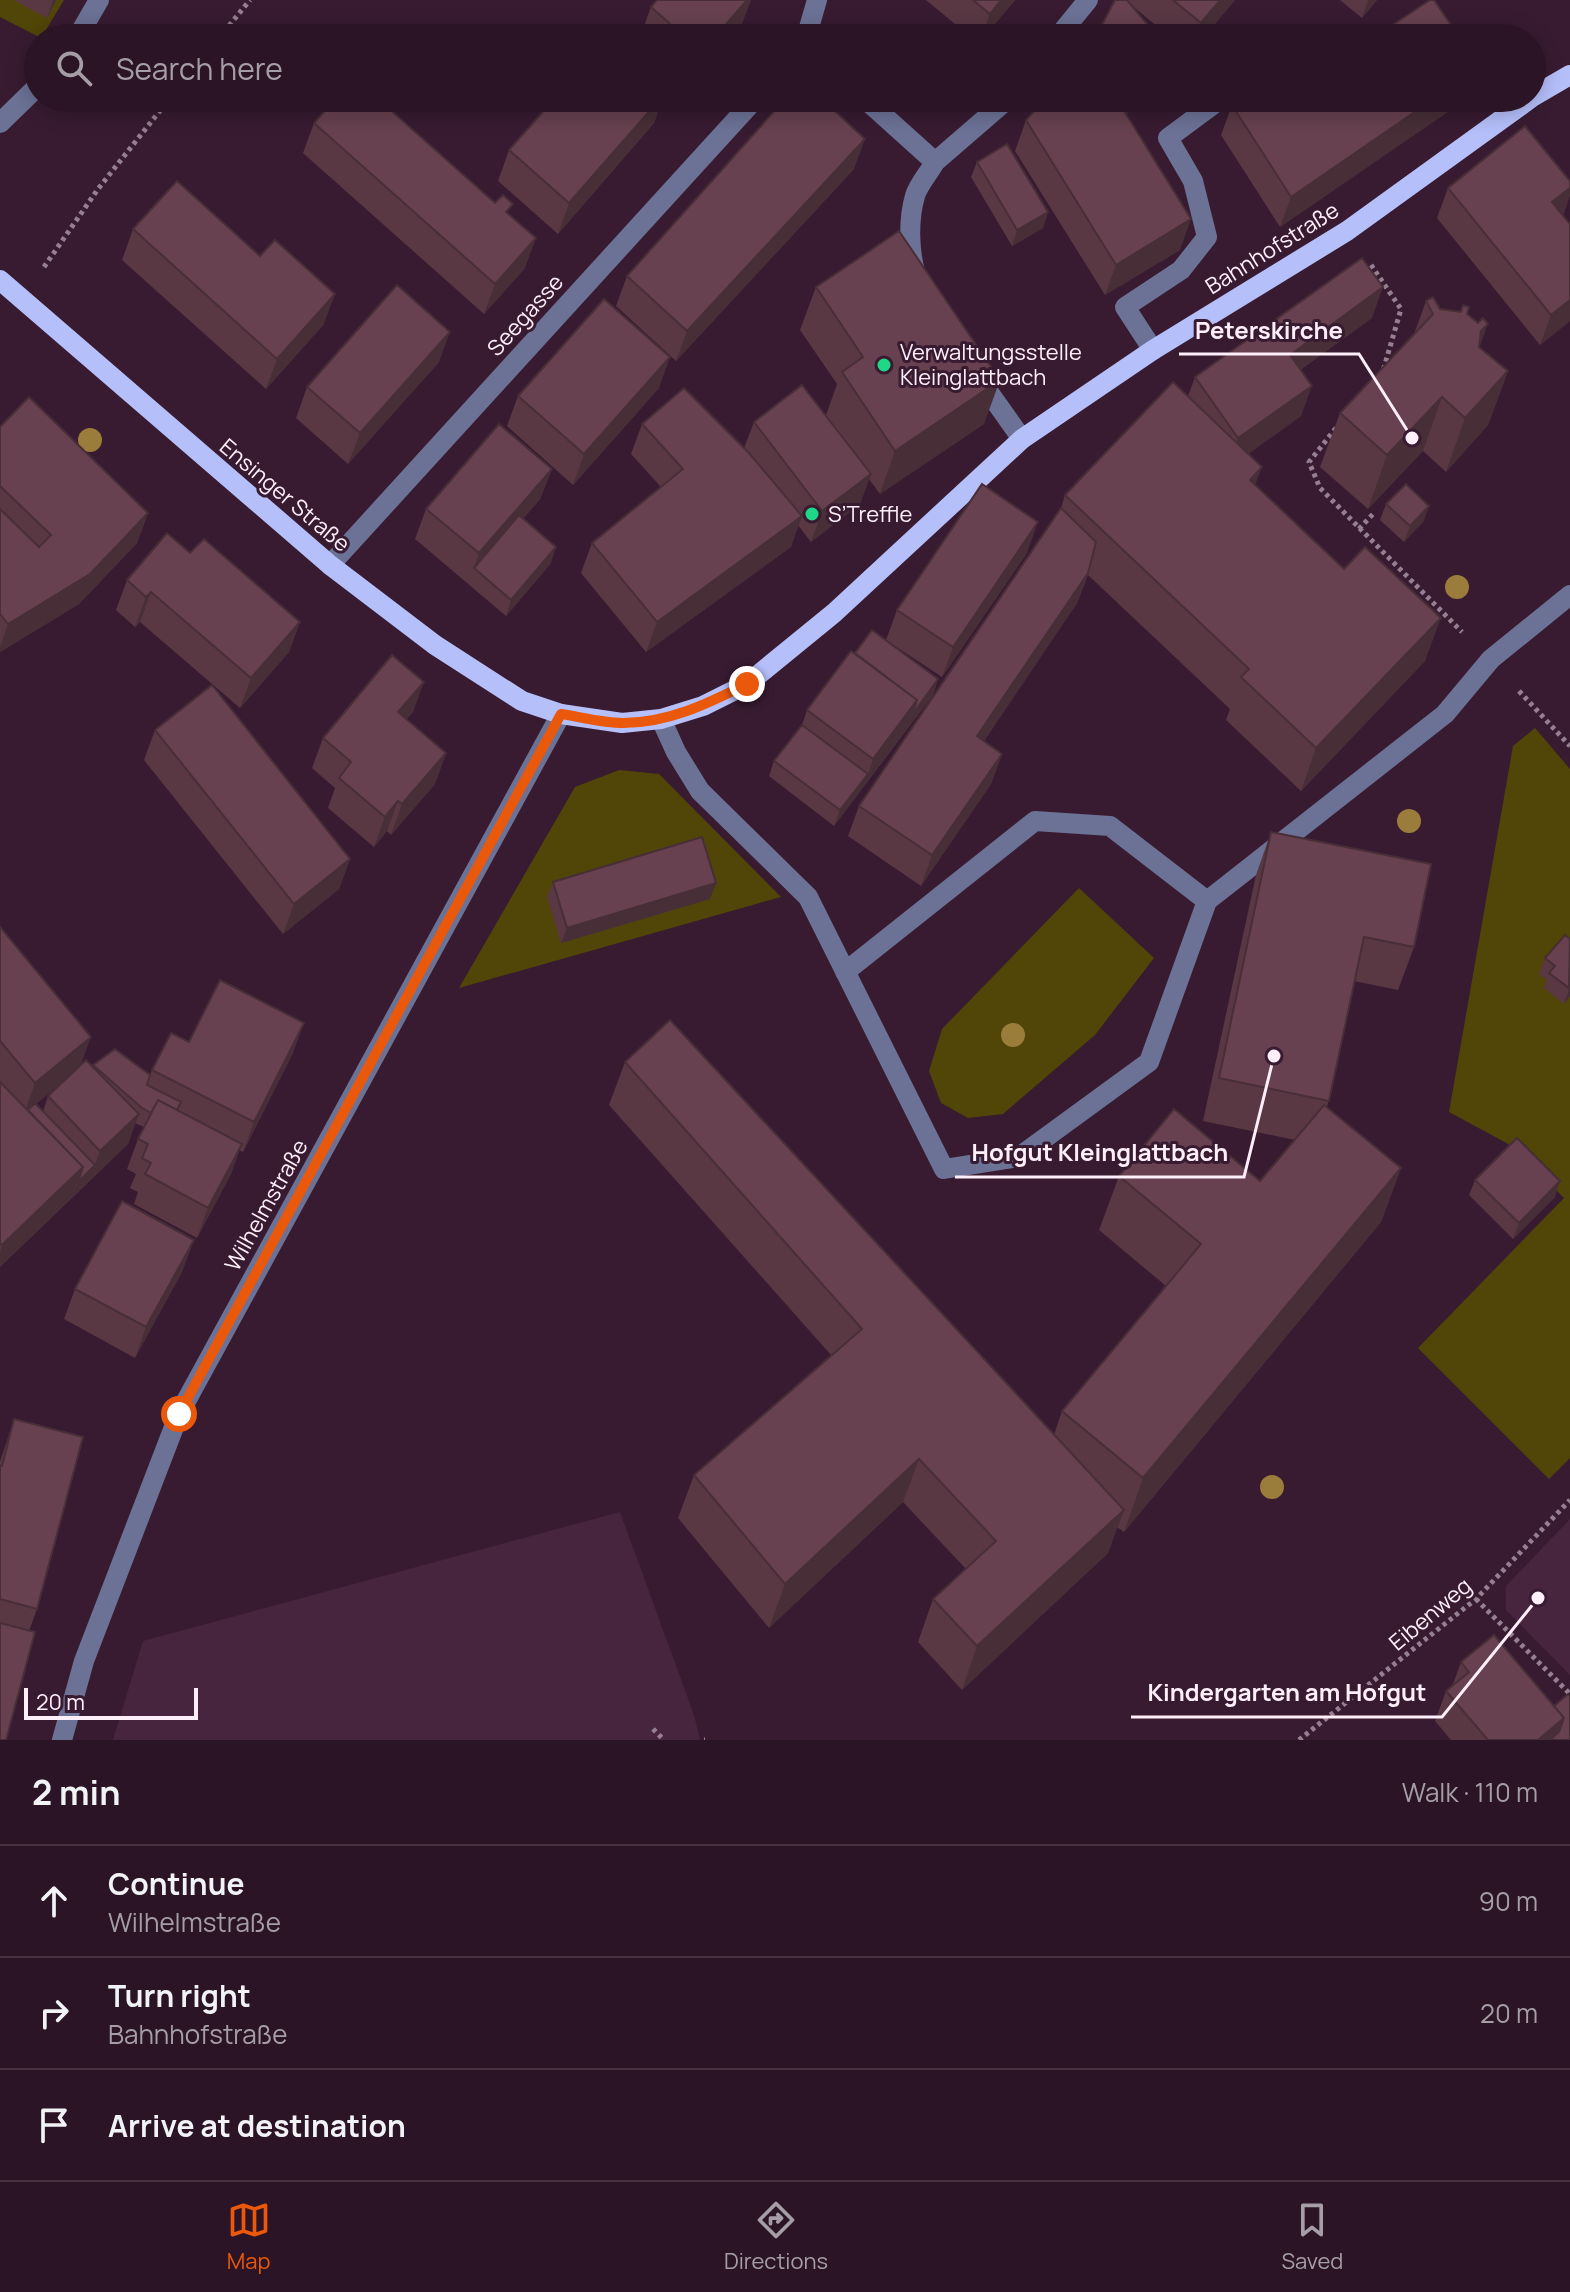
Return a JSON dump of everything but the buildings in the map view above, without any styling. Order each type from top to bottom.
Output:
[{"type":"main road","name":"Bahnhofstraße","points":[[1546,89],[1570,75]]},
{"type":"main road","name":"Bahnhofstraße","points":[[561,714],[622,723],[661,719],[703,706],[747,684],[793,648],[1022,439],[1153,350],[1347,231],[1512,112]]},
{"type":"main road","name":"Ensinger Straße","points":[[8,294],[330,565],[460,661],[522,701],[561,714]]},
{"type":"street","points":[[85,24],[99,0]]},
{"type":"street","points":[[810,24],[817,0]]},
{"type":"street","points":[[1068,24],[1088,0]]},
{"type":"street","points":[[0,123],[24,100]]},
{"type":"street","name":"Seegasse","points":[[330,565],[743,112]]},
{"type":"street","points":[[880,112],[935,162]]},
{"type":"street","points":[[921,291],[912,264],[911,231],[915,195],[935,162],[993,112]]},
{"type":"street","points":[[1153,350],[1125,307],[1181,270],[1207,237],[1193,181],[1168,138],[1203,112]]},
{"type":"street","points":[[970,366],[1022,439]]},
{"type":"street","points":[[661,719],[676,752],[700,791],[808,897],[944,1169],[1019,1157],[1149,1062],[1207,901],[1445,714],[1491,659],[1570,595]]},
{"type":"street","name":"Wilhelmstraße","points":[[62,1740],[84,1661],[179,1414],[561,714]]},
{"type":"street","points":[[845,972],[1035,821],[1110,826],[1207,901]]},
{"type":"path","points":[[230,24],[250,0]]},
{"type":"path","points":[[8,294],[159,112]]},
{"type":"path","points":[[1369,262],[1401,309],[1383,371],[1374,382]]},
{"type":"path","points":[[1337,428],[1309,462],[1320,488],[1445,617]]},
{"type":"path","points":[[1359,529],[1373,514]]},
{"type":"path","points":[[1537,711],[1570,746]]},
{"type":"path","name":"Eibenweg","points":[[1299,1740],[1476,1599],[1570,1500]]},
{"type":"path","points":[[1476,1599],[1570,1694]]},
{"type":"path","points":[[653,1729],[664,1740]]},
{"type":"shaded area","points":[[0,0],[64,0],[49,24],[24,24],[24,29],[0,17]]},
{"type":"shaded area","points":[[1535,728],[1570,769],[1570,1458],[1549,1479],[1418,1348],[1564,1198],[1512,1146],[1449,1112],[1513,746]]},
{"type":"shaded area","points":[[619,770],[659,774],[781,897],[459,988],[575,787]]},
{"type":"shaded area","points":[[1079,888],[1154,958],[1095,1035],[1003,1114],[968,1118],[941,1103],[929,1071],[942,1029]]},
{"type":"shaded area","points":[[620,1512],[694,1715],[700,1740],[113,1740],[143,1641]]},
{"type":"shaded area","points":[[1570,1519],[1570,1675],[1506,1610],[1506,1586]]},
{"type":"place","name":"Verwaltungsstelle Kleinglattbach","points":[[884,365]]},
{"type":"place","name":"Peterskirche","points":[[1412,438]]},
{"type":"place","name":"S’Treffle","points":[[812,514]]},
{"type":"place","name":"Hofgut Kleinglattbach","points":[[1274,1056]]},
{"type":"place","name":"Kindergarten am Hofgut","points":[[1538,1598]]},
{"type":"route","points":[[179,1414],[561,714],[622,723],[661,719],[703,706],[747,684]]}]
